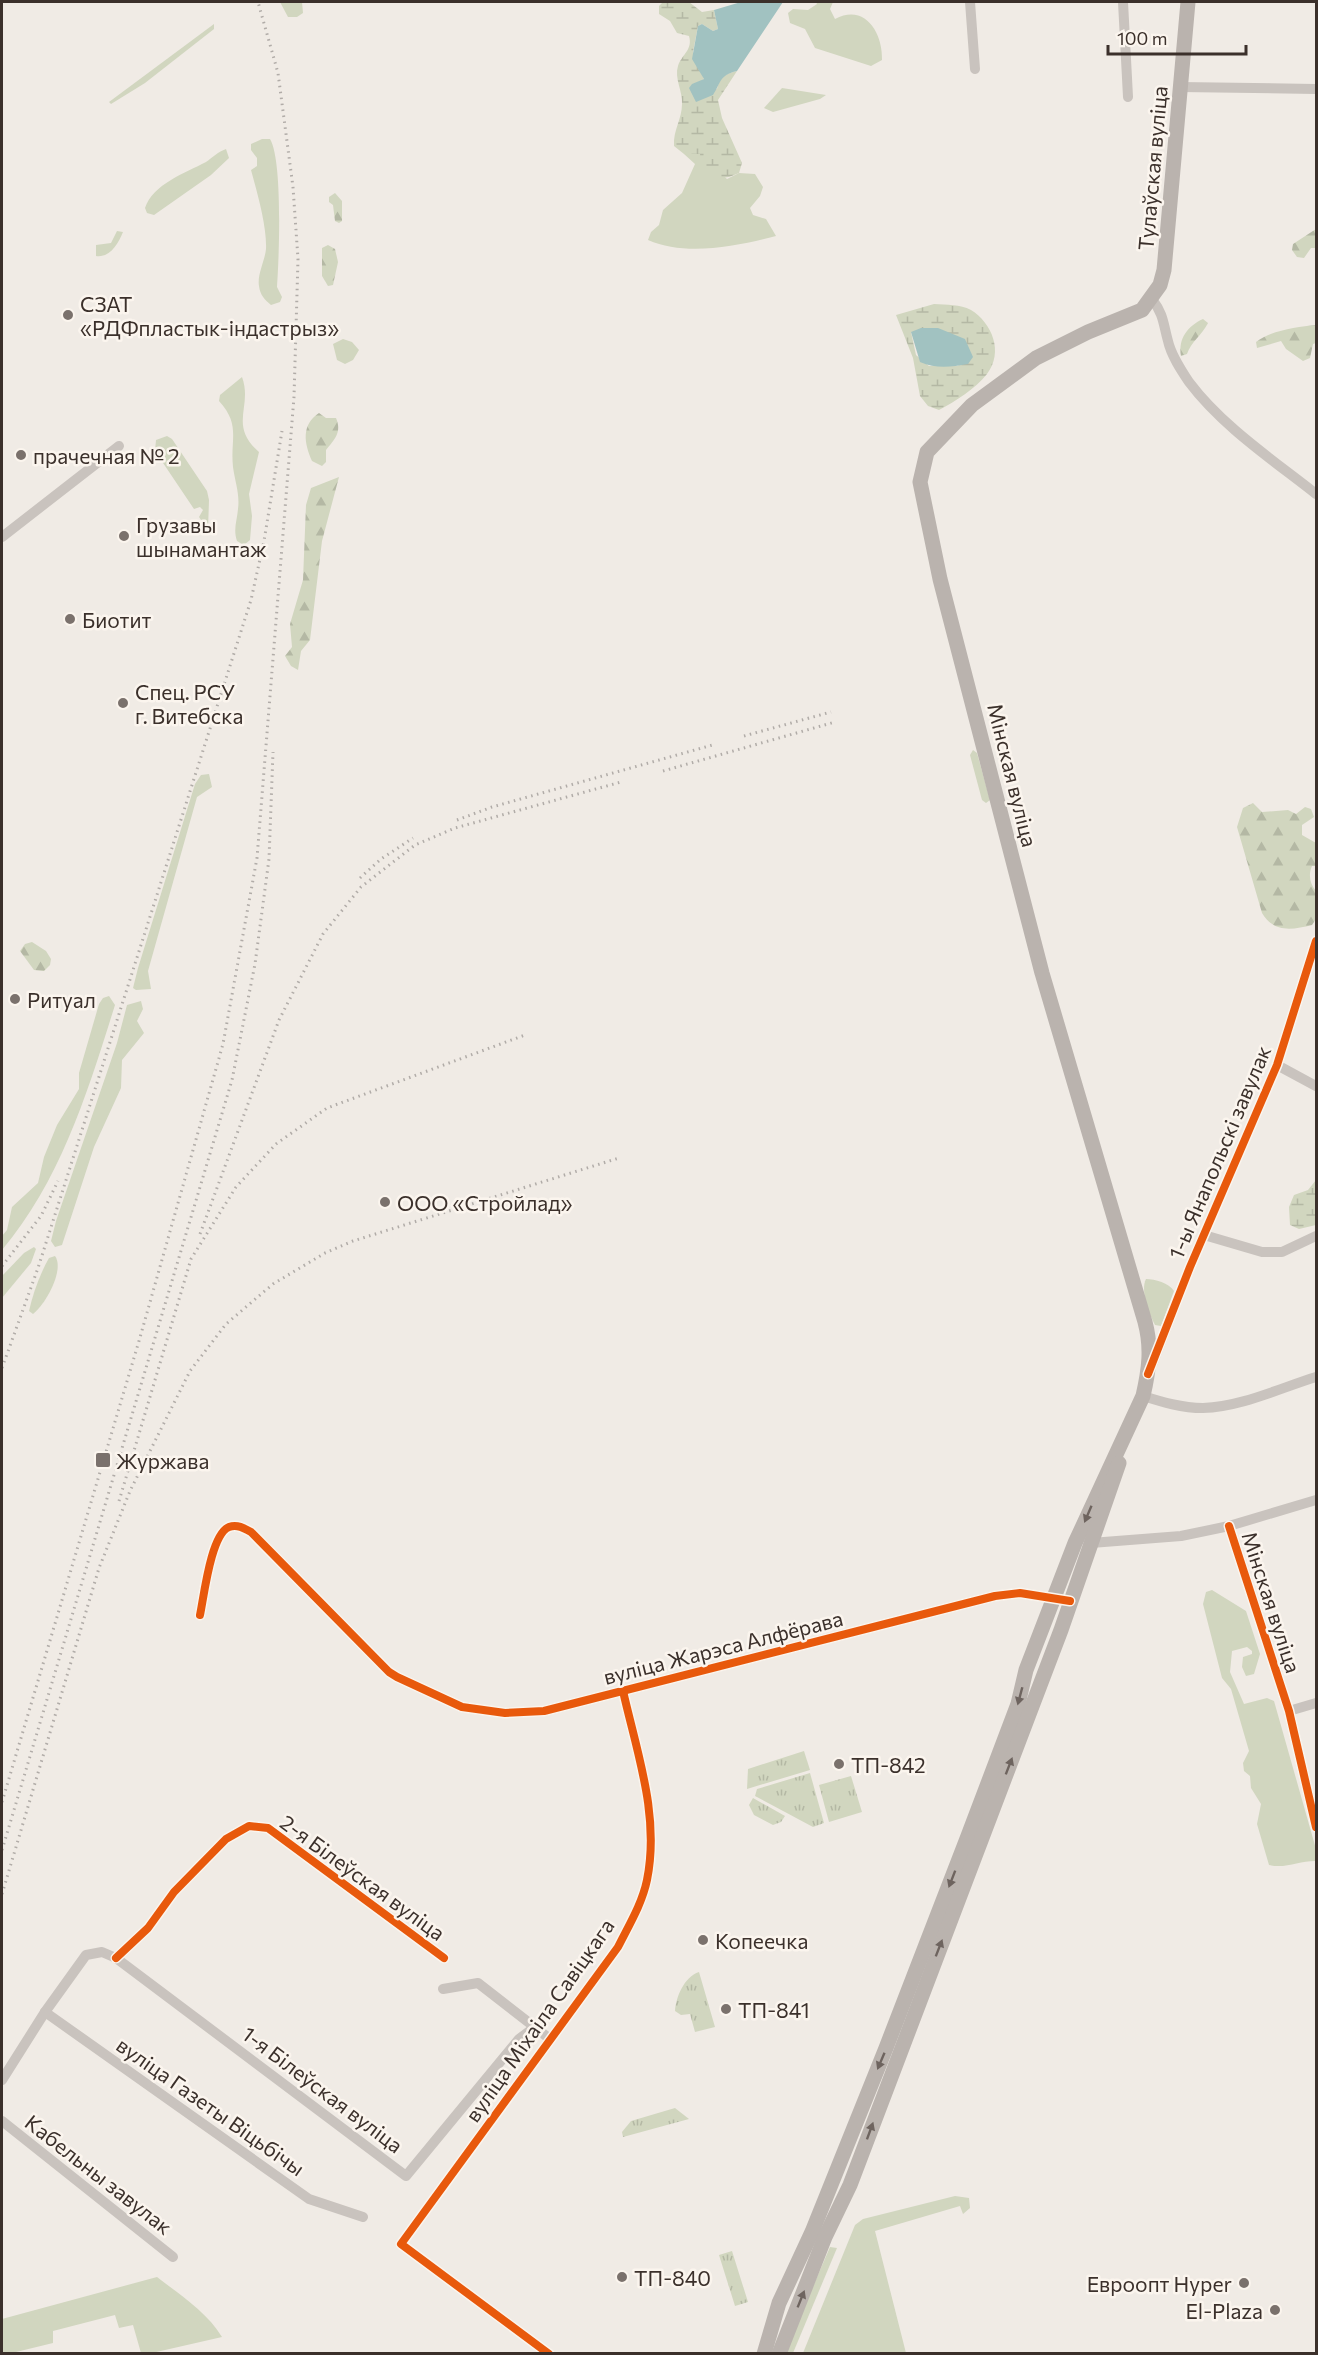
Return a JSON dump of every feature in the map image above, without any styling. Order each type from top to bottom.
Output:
[{"type":"main road","name":"Тулаўская вуліца","points":[[1152,299],[1160,285],[1164,270],[1188,2]]},
{"type":"main road","name":"Мінская вуліца","points":[[1083,1543],[1112,1487],[1131,1423],[1143,1396],[1148,1374],[1149,1337],[1039,962],[940,579],[921,499],[920,483],[922,465],[936,440],[972,405],[1002,381],[1063,344],[1132,316],[1152,299]]},
{"type":"main road","points":[[764,2354],[779,2303],[825,2199],[960,1858],[1018,1704],[1026,1670],[1055,1597],[1083,1543]]},
{"type":"main road","points":[[779,2354],[841,2204],[1071,1601],[1083,1543]]},
{"type":"main road","points":[[825,2199],[841,2204]]},
{"type":"street","points":[[970,2],[975,69]]},
{"type":"street","points":[[1123,2],[1128,97]]},
{"type":"street","points":[[1180,87],[1317,89]]},
{"type":"street","points":[[1152,299],[1167,327],[1168,341],[1176,362],[1189,382],[1219,415],[1317,494]]},
{"type":"street","points":[[2,537],[118,446]]},
{"type":"street","name":"1-ы Янапольскі завулак","points":[[1148,1374],[1204,1235],[1277,1065],[1317,941]]},
{"type":"street","points":[[1277,1065],[1317,1086]]},
{"type":"street","points":[[1204,1235],[1262,1251],[1282,1252],[1317,1236]]},
{"type":"street","points":[[1143,1396],[1169,1404],[1202,1408],[1230,1405],[1317,1377]]},
{"type":"street","points":[[1083,1543],[1180,1536],[1229,1526],[1317,1500]]},
{"type":"street","name":"вуліца Жарэса Алфёрава","points":[[200,1615],[214,1548],[221,1534],[229,1527],[240,1526],[251,1532],[389,1672],[462,1707],[505,1713],[544,1711],[995,1596],[1020,1593],[1071,1601]]},
{"type":"street","name":"Мінская вуліца","points":[[1229,1526],[1289,1711],[1317,1827]]},
{"type":"street","name":"вуліца Міхаіла Савіцкага","points":[[549,2354],[401,2244],[618,1947],[640,1904],[647,1881],[651,1849],[650,1806],[623,1691]]},
{"type":"street","points":[[1289,1711],[1317,1704]]},
{"type":"street","name":"2-я Білеўская вуліца","points":[[116,1958],[148,1928],[174,1892],[226,1839],[249,1826],[268,1828],[444,1958]]},
{"type":"street","points":[[2,2080],[45,2012],[86,1955],[102,1952],[116,1958]]},
{"type":"street","name":"1-я Білеўская вуліца","points":[[116,1958],[406,2176],[519,2039],[535,2027]]},
{"type":"street","points":[[443,1989],[478,1983],[550,2039]]},
{"type":"street","name":"вуліца Газеты Віцьбічы","points":[[45,2012],[309,2199],[363,2217]]},
{"type":"street","name":"Кабельны завулак","points":[[2,2121],[173,2257]]},
{"type":"green space","points":[[280,2],[302,2],[303,13],[297,17],[288,17]]},
{"type":"green space","points":[[663,2],[689,2],[702,12],[714,10],[718,29],[713,31],[702,24],[698,26],[693,52],[704,79],[699,82],[717,89],[723,77],[737,71],[718,100],[722,118],[742,163],[739,173],[724,178],[712,176],[702,170],[700,154],[684,154],[674,146],[682,104],[677,71],[690,41],[689,36],[677,33],[670,21],[659,14],[659,6]]},
{"type":"green space","points":[[816,2],[833,2],[830,9],[835,19],[855,15],[870,23],[879,40],[882,60],[871,66],[815,48],[805,29],[790,23],[788,13],[793,9],[808,10],[817,4]]},
{"type":"green space","points":[[214,24],[214,29],[145,83],[111,104],[109,102]]},
{"type":"green space","points":[[782,88],[826,95],[820,99],[773,112],[764,108]]},
{"type":"green space","points":[[262,139],[270,139],[277,167],[279,233],[277,287],[282,297],[280,302],[271,305],[263,297],[259,286],[266,240],[251,170],[257,166],[257,158],[251,150],[251,144]]},
{"type":"green space","points":[[226,149],[229,158],[211,175],[154,215],[147,213],[145,208],[149,200],[162,186]]},
{"type":"green space","points":[[684,154],[700,154],[727,179],[739,173],[755,174],[763,187],[760,196],[750,208],[753,215],[766,219],[776,236],[729,246],[695,249],[663,245],[648,240],[651,232],[659,225],[663,210],[682,193],[695,164]]},
{"type":"green space","points":[[335,193],[342,201],[342,221],[339,223],[335,221],[333,205],[329,202],[329,197]]},
{"type":"green space","points":[[1316,229],[1316,248],[1311,248],[1304,258],[1297,257],[1292,250],[1293,244]]},
{"type":"green space","points":[[117,231],[123,232],[113,249],[105,255],[96,256],[96,245],[111,243]]},
{"type":"green space","points":[[328,245],[335,249],[338,262],[333,285],[328,286],[322,276],[322,248]]},
{"type":"green space","points":[[934,304],[958,306],[971,310],[985,322],[993,339],[995,357],[987,374],[971,390],[939,410],[928,406],[920,396],[913,358],[896,315]],"holes":[[[911,332],[959,366],[929,366],[916,355]]]},
{"type":"green space","points":[[1203,319],[1208,323],[1206,327],[1187,354],[1181,356],[1181,344],[1185,333]]},
{"type":"green space","points":[[1316,325],[1316,343],[1313,344],[1310,358],[1303,361],[1286,349],[1281,341],[1257,348],[1256,342],[1269,335],[1293,328]]},
{"type":"green space","points":[[343,339],[352,342],[359,350],[353,360],[345,364],[337,360],[333,344]]},
{"type":"green space","points":[[242,377],[245,388],[243,424],[245,433],[259,452],[249,494],[252,516],[250,540],[244,545],[237,541],[235,533],[238,498],[232,457],[232,425],[226,410],[219,401],[220,395]]},
{"type":"green space","points":[[319,413],[326,418],[336,418],[338,423],[338,431],[326,450],[326,462],[322,466],[312,461],[306,441],[309,423]]},
{"type":"green space","points":[[167,436],[172,439],[207,491],[208,530],[199,517],[203,510],[200,507],[194,509],[155,451],[156,440]]},
{"type":"green space","points":[[339,477],[322,541],[310,640],[301,651],[298,670],[291,666],[285,656],[292,647],[290,624],[303,580],[306,505],[311,488]]},
{"type":"green space","points":[[973,750],[977,753],[990,800],[986,803],[982,800],[970,755]]},
{"type":"green space","points":[[209,774],[212,787],[197,797],[148,971],[151,989],[136,990],[133,988],[138,968],[195,784],[201,775]]},
{"type":"green space","points":[[1253,803],[1262,812],[1288,810],[1296,814],[1305,807],[1311,809],[1314,817],[1302,825],[1302,835],[1316,843],[1316,866],[1312,866],[1310,876],[1316,891],[1316,919],[1312,925],[1291,929],[1278,927],[1262,913],[1237,827],[1243,808]]},
{"type":"green space","points":[[32,942],[46,951],[51,959],[50,965],[44,971],[34,970],[20,951],[25,944]]},
{"type":"green space","points":[[109,996],[115,1005],[70,1134],[41,1194],[23,1223],[2,1250],[2,1236],[7,1230],[12,1207],[38,1183],[44,1157],[57,1125],[79,1089],[79,1073],[99,1004],[103,998]]},
{"type":"green space","points":[[141,1001],[143,1009],[137,1021],[144,1033],[122,1060],[121,1088],[94,1147],[62,1245],[55,1247],[51,1241],[56,1221],[117,1043],[127,1005]]},
{"type":"green space","points":[[1316,1180],[1316,1225],[1299,1229],[1290,1225],[1289,1207],[1294,1195],[1308,1190]]},
{"type":"green space","points":[[34,1247],[36,1249],[31,1263],[2,1298],[2,1276],[24,1253]]},
{"type":"green space","points":[[55,1256],[56,1278],[43,1303],[33,1314],[29,1311],[37,1284],[49,1258]]},
{"type":"green space","points":[[1146,1279],[1162,1282],[1174,1291],[1161,1326],[1155,1325],[1148,1309],[1144,1289]]},
{"type":"green space","points":[[1212,1590],[1246,1611],[1260,1654],[1254,1674],[1246,1676],[1242,1667],[1243,1657],[1252,1654],[1252,1651],[1247,1647],[1232,1651],[1230,1672],[1244,1704],[1267,1698],[1274,1701],[1316,1849],[1316,1865],[1315,1861],[1281,1866],[1269,1865],[1257,1824],[1261,1804],[1251,1788],[1250,1776],[1244,1771],[1243,1763],[1249,1751],[1231,1689],[1222,1678],[1203,1604],[1206,1592]]},
{"type":"green space","points":[[804,1751],[810,1770],[747,1789],[748,1769]]},
{"type":"green space","points":[[810,1773],[824,1823],[813,1827],[755,1796],[757,1789]]},
{"type":"green space","points":[[851,1776],[862,1812],[829,1822],[819,1785]]},
{"type":"green space","points":[[753,1798],[785,1816],[781,1822],[773,1825],[754,1815],[749,1805]]},
{"type":"green space","points":[[699,1972],[715,2027],[695,2032],[690,2014],[681,2015],[675,2011],[677,2000],[685,1983]]},
{"type":"green space","points":[[675,2108],[689,2119],[623,2137],[622,2132],[631,2121]]},
{"type":"green space","points":[[955,2196],[969,2198],[970,2208],[963,2214],[960,2206],[875,2231],[906,2353],[803,2353],[855,2225],[863,2219]]},
{"type":"green space","points":[[830,2247],[837,2248],[793,2353],[784,2354]]},
{"type":"green space","points":[[732,2251],[748,2302],[735,2306],[719,2255]]},
{"type":"green space","points":[[157,2277],[201,2312],[222,2337],[152,2353],[141,2353],[133,2325],[119,2328],[115,2315],[53,2331],[53,2343],[12,2353],[2,2353],[2,2319]]},
{"type":"water","points":[[741,2],[783,2],[737,71],[721,80],[713,95],[696,102],[689,88],[692,84],[704,79],[692,59],[698,26],[702,24],[713,31],[718,29],[714,10]]},
{"type":"water","points":[[921,328],[938,328],[965,339],[973,357],[968,364],[950,367],[932,366],[920,362],[911,332]]},
{"type":"railway","points":[[2,1802],[139,1341],[223,1044],[257,858],[294,397],[298,259],[293,187],[278,73],[258,2]]},
{"type":"railway","points":[[2,1368],[38,1268],[251,600],[264,541],[282,431]]},
{"type":"railway","points":[[744,736],[831,712]]},
{"type":"railway","points":[[663,771],[835,722]]},
{"type":"railway","points":[[457,820],[492,807],[716,744]]},
{"type":"railway","points":[[2,1850],[232,1080],[255,964],[269,859],[273,752]]},
{"type":"railway","points":[[200,1234],[279,1020],[323,934],[361,887],[415,845],[455,828],[621,782]]},
{"type":"railway","points":[[360,878],[381,859],[413,838]]},
{"type":"railway","points":[[119,1501],[191,1259],[236,1187],[276,1144],[327,1108],[525,1035]]},
{"type":"railway","points":[[2,1894],[99,1568],[130,1491],[190,1371],[226,1324],[273,1284],[325,1253],[353,1241],[619,1158]]},
{"type":"railway","points":[[2,1266],[41,1216],[58,1181]]},
{"type":"cycle path","points":[[1148,1374],[1190,1267],[1277,1065],[1316,941]]},
{"type":"cycle path","points":[[1229,1526],[1289,1711],[1316,1827]]},
{"type":"cycle path","points":[[200,1615],[209,1567],[217,1541],[229,1527],[240,1527],[251,1532],[389,1672],[462,1707],[505,1713],[544,1711],[995,1596],[1020,1593],[1070,1601]]},
{"type":"cycle path","points":[[549,2354],[401,2244],[618,1947],[639,1906],[647,1880],[651,1832],[645,1785],[623,1691]]},
{"type":"cycle path","points":[[116,1958],[148,1928],[174,1892],[226,1839],[249,1826],[268,1828],[444,1958]]},
{"type":"place","name":"СЗАТ «РДФпластык-індастрыз»","points":[[68,315]]},
{"type":"place","name":"прачечная № 2","points":[[21,455]]},
{"type":"place","name":"Грузавы шынамантаж","points":[[124,536]]},
{"type":"place","name":"Биотит","points":[[70,619]]},
{"type":"place","name":"Спец. РСУ г. Витебска","points":[[123,703]]},
{"type":"place","name":"Ритуал","points":[[15,999]]},
{"type":"place","name":"ООО «Стройлад»","points":[[385,1202]]},
{"type":"place","name":"Журжава","points":[[103,1460]]},
{"type":"place","name":"ТП-842","points":[[839,1764]]},
{"type":"place","name":"Копеечка","points":[[703,1940]]},
{"type":"place","name":"ТП-841","points":[[726,2009]]},
{"type":"place","name":"ТП-840","points":[[622,2277]]},
{"type":"place","name":"Евроопт Hyper","points":[[1244,2283]]},
{"type":"place","name":"El-Plaza","points":[[1275,2310]]}]
